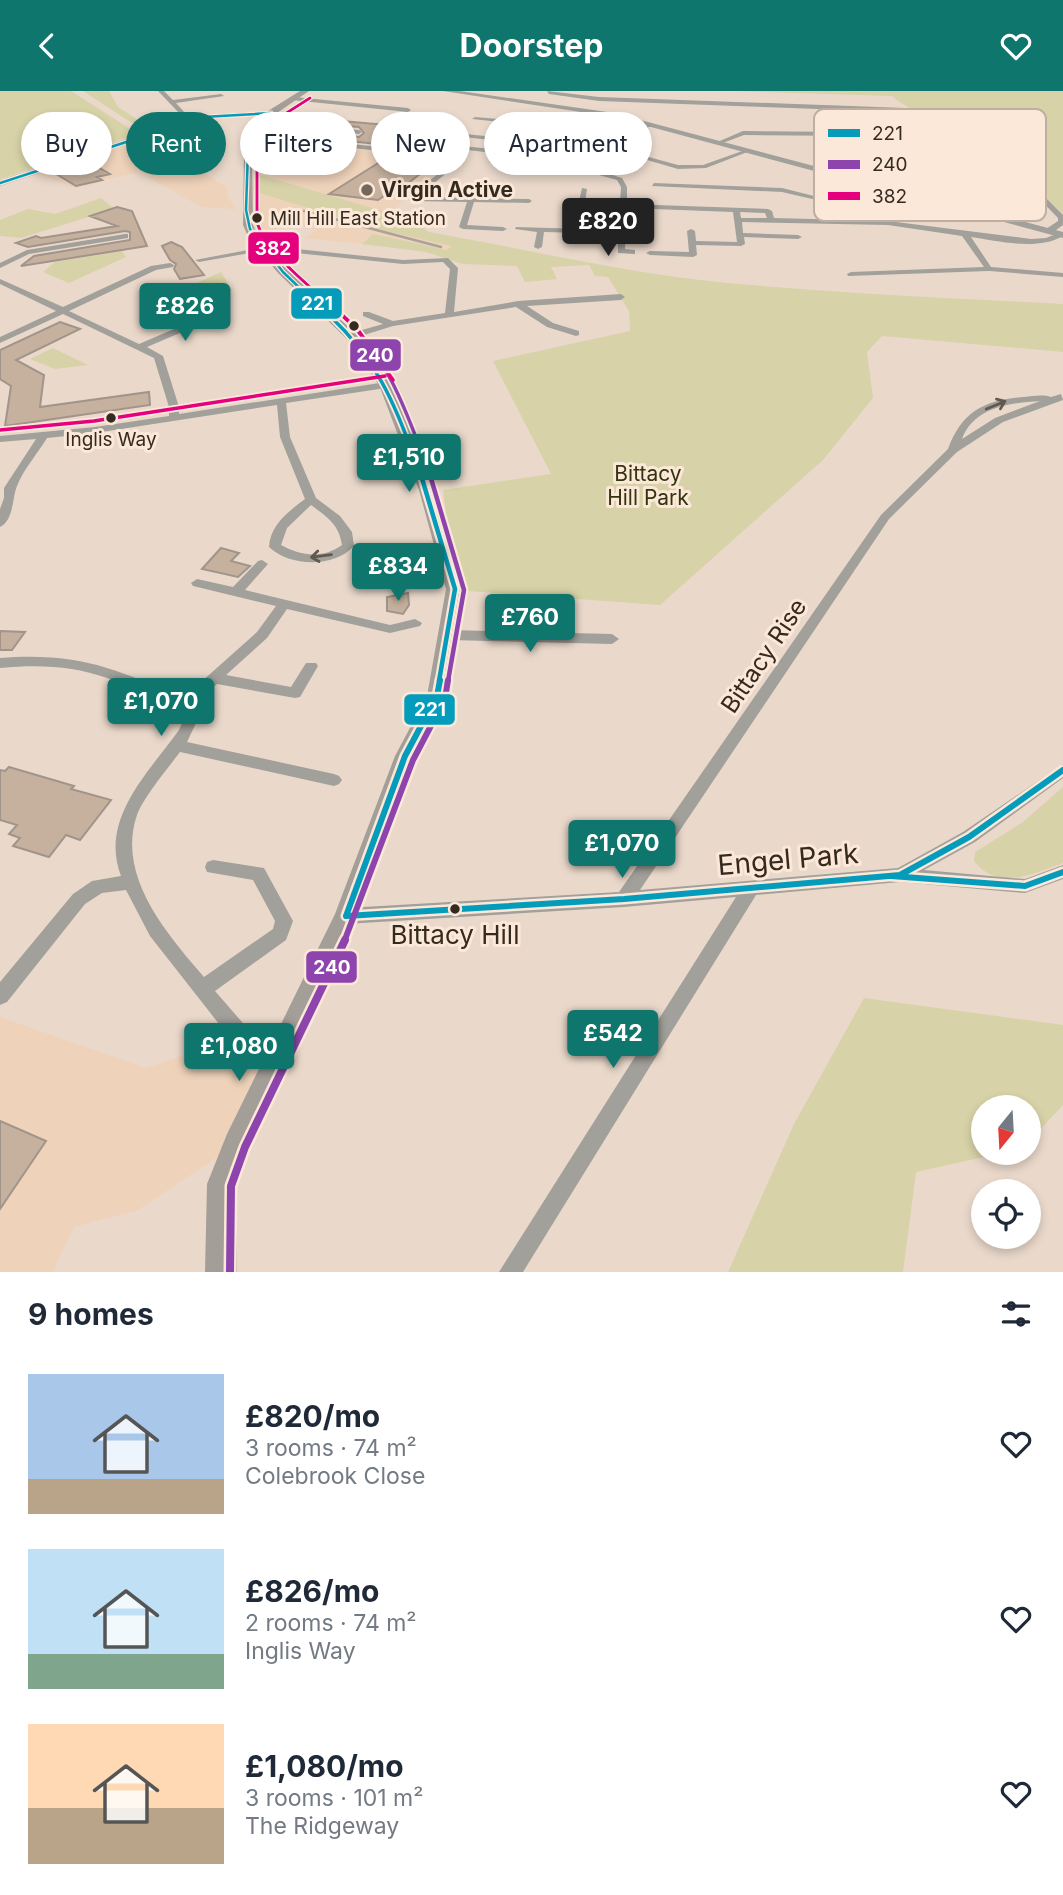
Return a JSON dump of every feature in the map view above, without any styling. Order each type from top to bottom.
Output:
[{"type":"main road","points":[[273,112],[304,92]]},
{"type":"main road","points":[[221,1272],[222,1184],[279,1055],[346,916],[405,756],[437,696],[455,589],[427,489],[386,385],[351,336],[262,248],[250,229],[246,210],[247,175]]},
{"type":"street","points":[[161,91],[181,112]]},
{"type":"street","points":[[446,91],[596,112]]},
{"type":"street","points":[[549,92],[599,99],[877,109]]},
{"type":"street","points":[[173,103],[221,96]]},
{"type":"street","points":[[294,99],[408,110]]},
{"type":"street","points":[[582,109],[599,99]]},
{"type":"street","points":[[475,118],[559,126],[592,111]]},
{"type":"street","points":[[652,126],[814,169]]},
{"type":"street","points":[[718,143],[743,133],[814,134]]},
{"type":"street","points":[[0,183],[126,142]]},
{"type":"street","points":[[652,160],[678,167],[704,167],[747,151]]},
{"type":"street","points":[[440,175],[410,199],[528,201]]},
{"type":"street","points":[[612,175],[624,183],[621,251],[632,252]]},
{"type":"street","points":[[654,185],[759,188],[814,196]]},
{"type":"street","points":[[759,188],[772,222]]},
{"type":"street","points":[[580,215],[584,189]]},
{"type":"street","points":[[471,200],[464,227],[503,229]]},
{"type":"street","points":[[1046,202],[1062,218],[1062,222],[1049,231]]},
{"type":"street","points":[[581,204],[768,211]]},
{"type":"street","points":[[692,243],[741,244],[736,210]]},
{"type":"street","points":[[738,221],[907,225],[966,236],[1042,241],[1062,234]]},
{"type":"street","points":[[1011,221],[1062,234]]},
{"type":"street","points":[[519,229],[621,232]]},
{"type":"street","points":[[538,247],[541,230]]},
{"type":"street","points":[[650,253],[693,255],[691,231]]},
{"type":"street","points":[[740,235],[798,237]]},
{"type":"street","points":[[0,266],[27,251],[125,236]]},
{"type":"street","points":[[966,236],[989,269]]},
{"type":"street","points":[[199,260],[262,248],[403,262],[445,260],[454,268],[449,316]]},
{"type":"street","points":[[0,339],[155,268],[170,265]]},
{"type":"street","points":[[851,275],[989,269],[1063,275]]},
{"type":"street","points":[[0,281],[158,356],[174,407],[174,417]]},
{"type":"street","points":[[351,336],[392,324],[519,305],[621,297]]},
{"type":"street","points":[[519,305],[550,325],[576,333]]},
{"type":"street","points":[[139,347],[219,313]]},
{"type":"street","points":[[366,314],[392,324]]},
{"type":"street","points":[[0,439],[43,436],[386,385]]},
{"type":"street","name":"Bittacy Rise","points":[[624,899],[885,517],[953,450],[999,420],[1062,397]]},
{"type":"street","name":"Bittacy Rise","points":[[953,450],[958,430],[977,413],[1009,400],[1062,397]]},
{"type":"street","points":[[281,400],[285,437],[311,500],[336,518],[346,532],[348,545],[341,552],[310,558],[275,547],[277,533],[311,500]]},
{"type":"street","points":[[0,523],[10,498],[10,488],[43,436]]},
{"type":"street","points":[[236,592],[262,564]]},
{"type":"street","points":[[197,583],[390,629],[415,623]]},
{"type":"street","points":[[183,706],[262,635],[283,605]]},
{"type":"street","points":[[449,635],[612,639]]},
{"type":"street","points":[[0,663],[39,659],[84,663],[119,674],[183,706],[190,720],[177,746],[124,822],[123,842],[129,882],[155,932],[241,1036],[255,1047],[279,1055]]},
{"type":"street","points":[[214,678],[295,694],[311,666]]},
{"type":"street","points":[[177,746],[334,781]]},
{"type":"street","name":"Engel Park","points":[[900,875],[969,837],[1063,770]]},
{"type":"street","points":[[204,988],[280,934],[284,921],[258,873],[213,867]]},
{"type":"street","name":"Engel Park","points":[[346,916],[624,899],[900,875],[1026,886],[1063,872]]},
{"type":"street","points":[[0,996],[79,899],[98,886],[129,882]]},
{"type":"street","points":[[510,1272],[750,889]]},
{"type":"shaded area","points":[[126,145],[126,175],[73,187],[42,175],[112,175],[112,150]]},
{"type":"shaded area","points":[[357,149],[371,151],[371,175],[436,175],[388,213],[261,175],[357,175]]},
{"type":"shaded area","points":[[144,175],[207,175],[227,187],[228,197],[236,209],[201,207]]},
{"type":"shaded area","points":[[253,190],[346,220],[453,246],[447,250],[373,234],[362,244],[303,238],[317,230],[293,223],[260,235]]},
{"type":"shaded area","points":[[0,1017],[146,1068],[241,1036],[279,1055],[237,1144],[138,1210],[74,1227],[53,1272],[0,1272]]},
{"type":"green space","points":[[0,91],[71,91],[104,112],[21,112],[21,172],[0,179]]},
{"type":"green space","points":[[83,91],[109,91],[118,107],[126,112],[126,119]]},
{"type":"green space","points":[[733,91],[1063,91],[1063,214],[1046,198],[1046,109],[911,109],[892,96]]},
{"type":"green space","points":[[112,117],[126,126],[126,138],[112,142]]},
{"type":"green space","name":"Bittacy Hill Park","points":[[254,175],[261,175],[409,219],[429,232],[645,272],[718,282],[804,289],[1063,304],[1063,352],[882,336],[867,352],[873,398],[823,460],[660,605],[468,591],[446,515],[443,490],[551,474],[493,361],[630,331],[629,311],[608,277],[595,276],[589,265],[551,267],[557,279],[525,282],[517,266],[463,264],[426,252],[362,244],[373,234],[447,250],[452,246],[374,228],[253,190]]},
{"type":"green space","points":[[101,198],[114,209],[21,238],[0,236],[0,220],[28,209],[55,214]]},
{"type":"green space","points":[[122,251],[126,257],[69,283],[43,272],[55,262]]},
{"type":"green space","points":[[221,272],[232,290],[215,298],[188,287]]},
{"type":"green space","points":[[53,348],[88,365],[55,369],[30,359]]},
{"type":"green space","points":[[1063,787],[1063,863],[1040,872],[1005,878],[983,870],[974,861],[975,852],[1023,822]]},
{"type":"green space","points":[[864,998],[1063,1025],[1063,1105],[1041,1128],[1041,1095],[971,1095],[971,1160],[916,1172],[903,1272],[728,1272],[794,1124]]},
{"type":"building","points":[[357,122],[371,124],[371,143],[357,142],[357,137],[364,133]]},
{"type":"building","name":"Virgin Active","points":[[371,168],[371,175],[419,175],[393,195],[387,194],[378,200],[329,194]]},
{"type":"building","points":[[58,175],[106,175],[97,177],[102,180],[76,186]]},
{"type":"building","points":[[117,207],[132,211],[147,246],[21,266],[34,256],[130,240],[130,232],[125,231],[28,247],[16,243],[36,236],[41,238],[117,226],[90,216]]},
{"type":"building","points":[[171,242],[182,247],[204,275],[180,279],[174,269],[176,264],[170,260],[162,246]]},
{"type":"building","points":[[60,322],[80,329],[16,360],[44,375],[40,407],[149,392],[150,405],[5,426],[11,386],[0,379],[0,350]]},
{"type":"building","points":[[221,548],[239,553],[231,561],[250,566],[238,577],[202,569]]},
{"type":"building","points":[[408,593],[409,605],[403,614],[387,611],[387,597]]},
{"type":"building","points":[[0,631],[25,632],[12,650],[0,650]]},
{"type":"building","points":[[9,767],[111,800],[80,840],[66,835],[49,857],[13,846],[20,838],[9,834],[17,825],[0,820],[0,770],[5,771]]},
{"type":"building","points":[[0,1121],[46,1141],[0,1209]]},
{"type":"railway","points":[[304,211],[441,247]]},
{"type":"transit line","name":"240","points":[[230,1272],[231,1186],[245,1147],[354,920],[413,760],[445,699],[464,590],[435,488],[394,381],[358,330],[289,266],[261,234],[257,223],[257,152],[277,119],[310,98]]},
{"type":"transit line","name":"382","points":[[310,98],[277,119],[257,152],[257,223],[261,234],[289,266],[358,330],[393,380]]},
{"type":"transit line","name":"221","points":[[0,183],[203,117],[240,115]]},
{"type":"transit line","name":"221","points":[[247,175],[246,210],[250,229],[283,272],[351,336],[386,385],[427,490],[455,589],[437,696],[405,756],[346,916]]},
{"type":"transit line","name":"382","points":[[0,430],[94,421],[385,376]]},
{"type":"transit line","name":"221","points":[[346,916],[624,899],[900,875],[969,837],[1063,770]]},
{"type":"transit line","name":"221","points":[[891,876],[1025,886],[1063,872]]},
{"type":"place","name":"Virgin Active","points":[[367,190]]},
{"type":"place","name":"Mill Hill East Station","points":[[257,218]]},
{"type":"place","name":"Inglis Way","points":[[111,418]]},
{"type":"place","name":"Bittacy Hill","points":[[455,909]]}]
